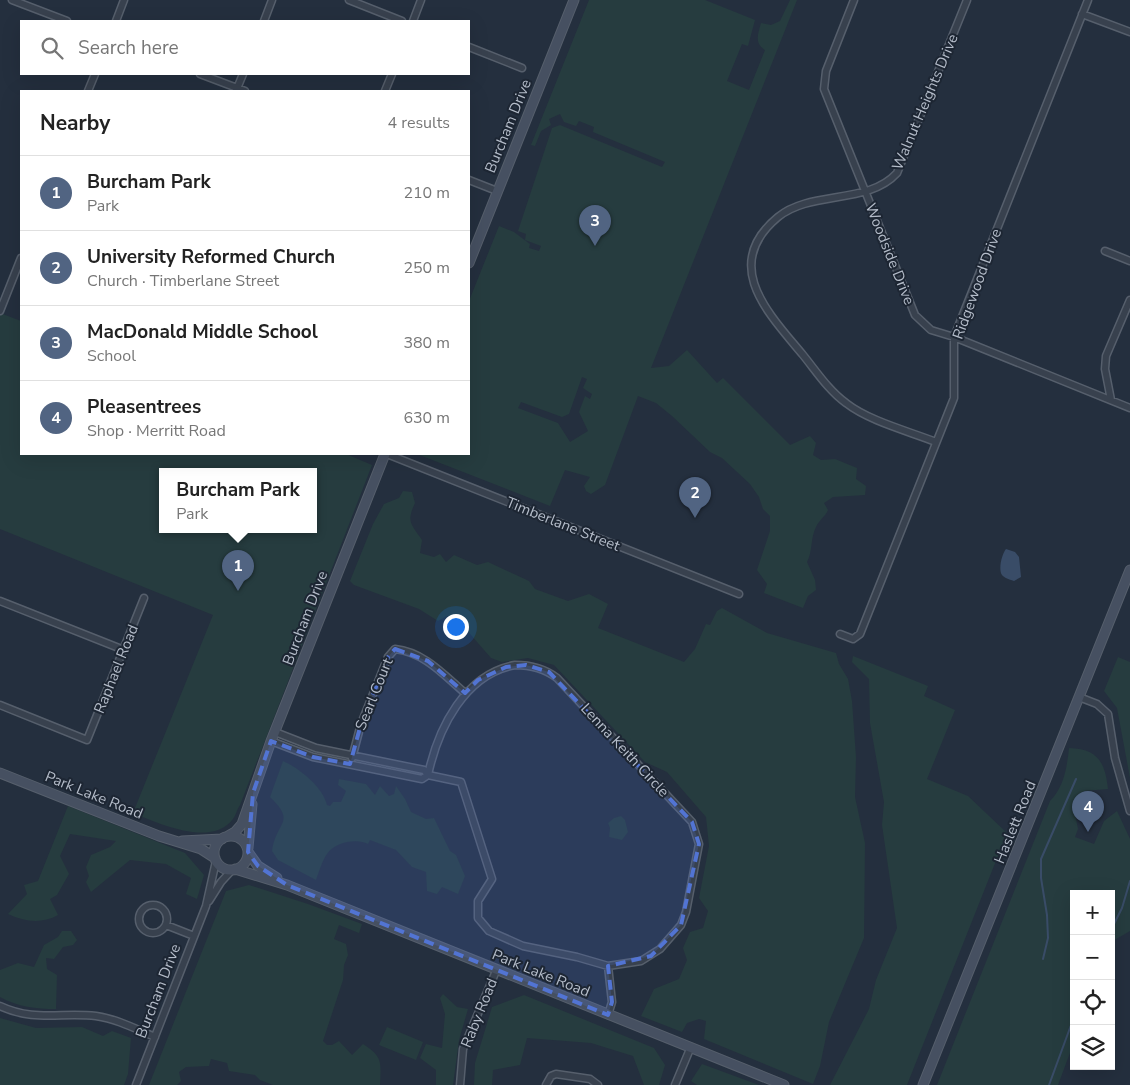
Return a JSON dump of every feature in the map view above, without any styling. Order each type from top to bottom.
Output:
[{"type":"street","points":[[12,0],[64,20]]},
{"type":"street","points":[[116,20],[124,0]]},
{"type":"street","points":[[264,20],[272,0]]},
{"type":"street","points":[[348,0],[399,20]]},
{"type":"street","points":[[413,20],[421,0]]},
{"type":"street","name":"Burcham Drive","points":[[470,260],[574,0]]},
{"type":"street","name":"Woodside Drive","points":[[854,0],[826,71],[824,89],[915,315],[931,330],[954,337],[1130,408]]},
{"type":"street","name":"Walnut Heights Drive","points":[[936,442],[860,412],[845,403],[768,312],[757,294],[752,278],[752,261],[757,245],[766,228],[779,216],[797,206],[883,184],[897,173],[967,0]]},
{"type":"street","name":"Ridgewood Drive","points":[[840,634],[853,639],[860,634],[936,442],[955,392],[954,337],[1088,0]]},
{"type":"street","points":[[1082,14],[1130,32]]},
{"type":"street","points":[[470,47],[522,68]]},
{"type":"street","points":[[88,90],[95,75]]},
{"type":"street","points":[[202,75],[236,90],[243,75]]},
{"type":"street","points":[[385,90],[392,75]]},
{"type":"street","points":[[470,180],[497,191]]},
{"type":"street","points":[[1105,251],[1130,261]]},
{"type":"street","points":[[0,311],[20,261]]},
{"type":"street","points":[[1111,400],[1106,382],[1106,356],[1130,300]]},
{"type":"street","name":"Burcham Drive","points":[[225,837],[235,832],[242,824],[273,736],[386,455]]},
{"type":"street","name":"Timberlane Street","points":[[389,455],[739,594]]},
{"type":"street","name":"Haslett Road","points":[[923,1085],[1130,570]]},
{"type":"street","name":"Raphael Road","points":[[0,705],[88,740],[144,598]]},
{"type":"street","points":[[0,601],[124,650]]},
{"type":"street","name":"Searl Court","points":[[350,764],[361,724],[388,657],[395,648],[428,661],[465,693]]},
{"type":"street","name":"Lenna Keith Circle","points":[[273,736],[313,757],[422,779],[428,775],[437,746],[465,693],[478,680],[506,667],[526,665],[549,672],[692,822],[699,844],[681,926],[651,956],[625,965],[608,966],[577,956],[523,946],[489,931],[482,925],[476,909],[478,901],[492,879],[461,782],[428,775],[424,770],[316,748],[273,736]]},
{"type":"street","points":[[1079,697],[1097,704],[1108,714],[1114,758],[1128,798],[1130,811]]},
{"type":"street","name":"Park Lake Road","points":[[0,773],[154,834],[179,842],[216,859]]},
{"type":"street","name":"Burcham Drive","points":[[248,850],[253,793]]},
{"type":"street","points":[[225,837],[239,837],[248,850],[245,863],[233,869],[222,867],[216,859],[216,845],[225,837]]},
{"type":"street","name":"Park Lake Road","points":[[179,842],[225,837]]},
{"type":"street","name":"Park Lake Road","points":[[248,850],[258,866],[287,885]]},
{"type":"street","name":"Burcham Drive","points":[[136,1085],[206,906],[216,859]]},
{"type":"street","name":"Burcham Drive","points":[[206,906],[221,882],[233,869]]},
{"type":"street","name":"Park Lake Road","points":[[233,869],[287,885],[496,971],[784,1085]]},
{"type":"street","points":[[152,905],[161,908],[166,916],[166,925],[155,934],[146,932],[140,926],[140,912],[152,905]]},
{"type":"street","points":[[166,925],[194,936]]},
{"type":"street","points":[[608,966],[612,1002],[608,1015]]},
{"type":"street","name":"Raby Road","points":[[460,1085],[463,1049],[496,971]]},
{"type":"street","points":[[0,1006],[35,1016],[90,1016],[105,1018],[155,1037]]},
{"type":"street","points":[[675,1085],[690,1048]]},
{"type":"street","points":[[546,1085],[551,1076],[556,1074],[590,1079],[598,1085]]},
{"type":"highlighted area","points":[[395,649],[428,661],[465,693],[478,680],[506,667],[526,665],[549,672],[692,822],[699,844],[681,925],[651,956],[608,966],[612,1002],[608,1015],[287,885],[258,866],[248,852],[248,833],[253,793],[271,741],[313,757],[350,764],[361,724],[388,657]]},
{"type":"green space","points":[[589,0],[705,0],[755,20],[748,46],[742,44],[727,81],[749,90],[765,50],[758,41],[761,23],[771,25],[780,21],[790,0],[797,0],[651,368],[669,366],[687,350],[717,383],[723,378],[790,445],[810,436],[816,443],[813,455],[821,460],[835,459],[857,468],[856,479],[866,486],[865,495],[833,497],[824,503],[828,510],[814,531],[807,562],[815,580],[816,590],[808,596],[803,608],[764,593],[767,584],[757,570],[770,531],[770,516],[763,509],[759,497],[750,484],[722,458],[710,452],[656,403],[638,396],[605,485],[591,494],[586,491],[584,486],[590,477],[565,470],[550,506],[420,455],[470,455],[470,298],[499,226],[514,232],[530,244],[529,248],[539,251],[541,246],[525,240],[526,234],[518,231],[552,128],[560,125],[662,167],[665,162],[593,132],[594,127],[579,121],[576,126],[564,122],[560,114],[549,119],[551,125],[541,131],[535,146],[531,145]],"holes":[[[582,377],[587,379],[583,388],[592,394],[590,399],[585,396],[579,412],[588,431],[570,442],[558,423],[518,408],[521,402],[562,417],[569,414]]]},
{"type":"green space","points":[[0,313],[20,321],[20,455],[348,455],[372,465],[233,819],[223,827],[212,832],[184,831],[133,813],[213,615],[0,529]]},
{"type":"green space","points":[[403,491],[412,492],[415,503],[410,519],[422,540],[420,553],[434,557],[440,554],[446,562],[454,555],[477,565],[488,562],[529,581],[535,589],[568,601],[589,594],[608,604],[598,628],[684,662],[695,649],[706,624],[710,625],[717,611],[722,608],[767,633],[836,653],[839,664],[848,679],[852,701],[856,757],[855,797],[865,843],[864,938],[829,1022],[820,1066],[813,1084],[704,1039],[706,1021],[699,1019],[687,1023],[682,1032],[641,1016],[654,989],[679,979],[687,960],[683,948],[690,932],[703,928],[708,911],[699,898],[709,846],[706,817],[667,772],[645,762],[554,665],[528,658],[502,662],[491,658],[457,619],[447,616],[438,621],[419,609],[354,585],[350,581],[373,524],[384,504],[399,498]]},
{"type":"green space","points":[[853,656],[928,686],[924,696],[955,710],[927,779],[968,796],[1007,833],[907,1085],[830,1085],[869,1009],[876,980],[897,928],[882,825],[884,802],[870,723],[869,679],[852,662]]},
{"type":"green space","points":[[1118,657],[1130,662],[1130,778],[1117,708],[1104,691]]},
{"type":"green space","points":[[1069,748],[1093,754],[1098,758],[1105,771],[1108,789],[1084,791],[1075,814],[1078,829],[1075,837],[1094,844],[1104,821],[1117,811],[1130,839],[1130,931],[1115,940],[1115,890],[1070,890],[1070,1053],[1058,1085],[937,1085],[1050,801],[1062,783]]},
{"type":"green space","points":[[283,761],[296,768],[316,785],[325,798],[327,805],[330,806],[333,802],[341,802],[346,791],[338,785],[339,779],[366,784],[375,795],[380,786],[389,796],[394,794],[396,786],[411,812],[426,819],[434,818],[450,851],[456,855],[465,876],[458,894],[442,887],[437,894],[427,891],[426,872],[412,867],[396,850],[370,840],[368,844],[352,841],[335,847],[327,854],[316,880],[278,860],[272,851],[274,841],[284,818],[278,806],[270,797]]},
{"type":"green space","points":[[68,806],[185,853],[204,875],[197,899],[186,894],[191,878],[166,864],[130,860],[91,892],[86,882],[89,876],[86,867],[91,855],[110,847],[116,841],[70,834],[60,856],[69,874],[57,895],[50,899],[58,915],[46,920],[33,921],[8,914],[27,894],[24,885],[38,881]]},
{"type":"green space","points":[[621,816],[625,820],[628,832],[622,840],[609,837],[610,828],[608,823],[614,818]]},
{"type":"green space","points":[[249,885],[362,924],[359,933],[339,925],[334,939],[346,944],[348,955],[344,965],[343,980],[323,1041],[327,1045],[332,1045],[339,1041],[352,1055],[363,1044],[370,1049],[379,1061],[381,1071],[380,1085],[273,1085],[260,1080],[255,1075],[229,1071],[227,1063],[211,1059],[209,1066],[186,1067],[179,1072],[181,1081],[177,1085],[149,1085],[226,891]]},
{"type":"green space","points":[[62,931],[71,931],[77,940],[73,945],[63,947],[54,959],[46,958],[47,969],[57,975],[56,1009],[27,1007],[0,997],[0,970],[18,963],[34,967],[44,945],[58,937]]},
{"type":"green space","points":[[443,994],[457,1007],[468,1009],[459,1040],[453,1085],[436,1085],[436,1070],[420,1058],[426,1044],[442,1048],[445,1014],[440,998]]},
{"type":"green space","points":[[524,995],[654,1048],[665,1065],[659,1085],[644,1085],[633,1056],[591,1043],[527,1038],[520,1065],[493,1070],[492,1085],[474,1085],[475,1063],[492,1007]]},
{"type":"green space","points":[[0,1018],[36,1028],[82,1027],[103,1036],[112,1031],[131,1038],[128,1074],[124,1085],[0,1085]]},
{"type":"green space","points":[[387,1027],[423,1042],[416,1060],[379,1045]]},
{"type":"green space","points":[[702,1064],[759,1085],[697,1085],[691,1081]]},
{"type":"water","points":[[1006,549],[1015,552],[1019,557],[1021,577],[1014,581],[1004,577],[1000,569]]},
{"type":"waterway","points":[[1043,959],[1048,938],[1047,915],[1041,878],[1041,859],[1076,779]]},
{"type":"waterway","points":[[1115,922],[1122,908],[1130,881]]},
{"type":"waterway","points":[[1049,1085],[1071,1025]]},
{"type":"place","name":"MacDonald Middle School","points":[[595,246]]},
{"type":"place","name":"University Reformed Church","points":[[695,518]]},
{"type":"place","name":"Burcham Park","points":[[238,591]]},
{"type":"place","name":"Pleasentrees","points":[[1088,832]]}]
